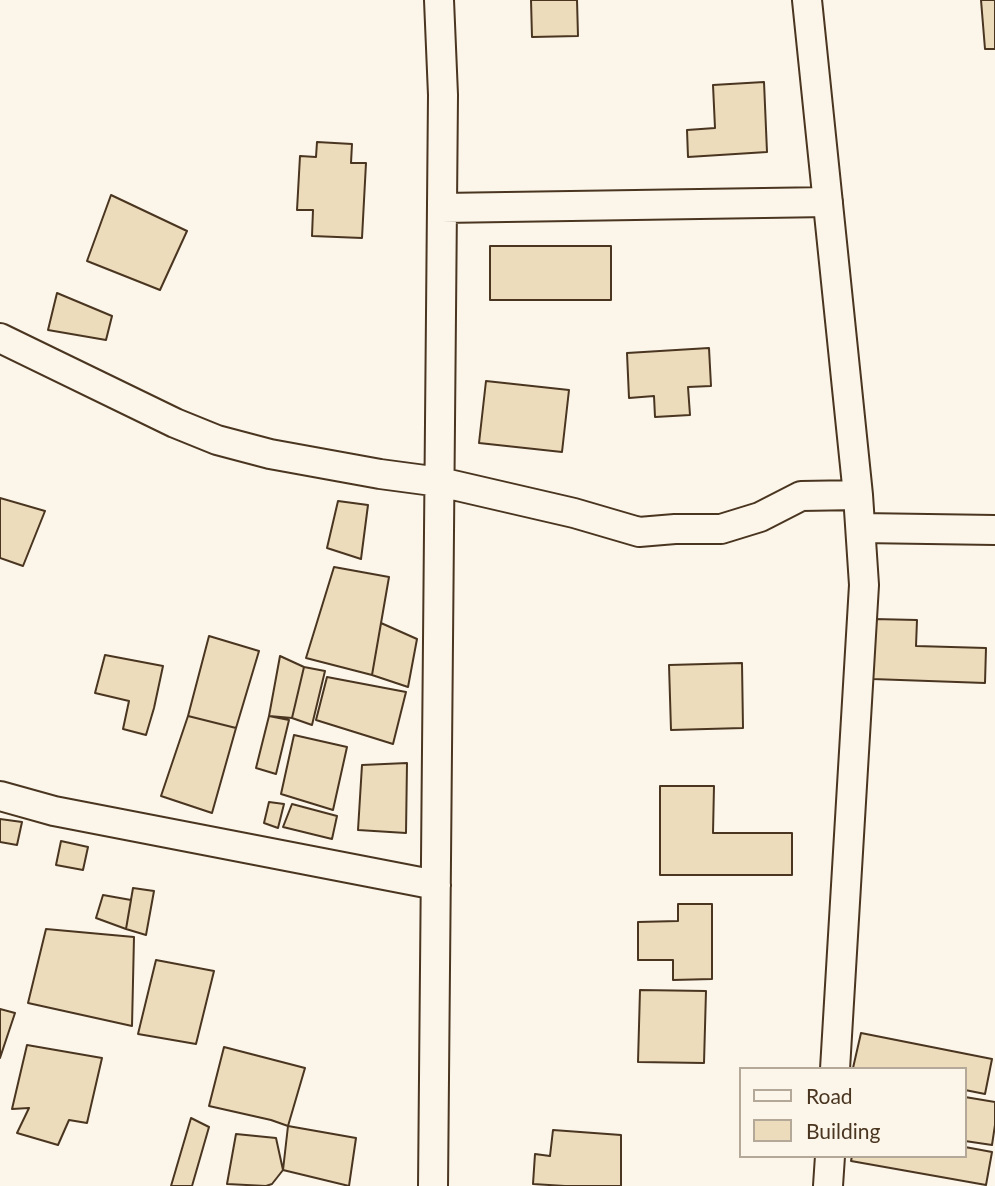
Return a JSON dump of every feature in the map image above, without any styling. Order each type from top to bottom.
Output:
[{"type":"street","points":[[433,1186],[443,95],[439,0]]},
{"type":"street","points":[[807,0],[858,495],[864,585],[835,1067]]},
{"type":"street","points":[[442,208],[828,202]]},
{"type":"street","points":[[0,338],[217,440],[270,454],[440,482],[574,513],[639,532],[720,529],[760,517],[802,496],[858,495]]},
{"type":"street","points":[[861,528],[995,530]]},
{"type":"street","points":[[0,796],[54,811],[436,885]]},
{"type":"street","points":[[828,1186],[830,1158]]},
{"type":"building","points":[[531,0],[577,0],[578,36],[532,37]]},
{"type":"building","points":[[981,0],[995,0],[995,49],[985,49]]},
{"type":"building","points":[[764,82],[767,152],[688,157],[687,130],[715,128],[713,85]]},
{"type":"building","points":[[317,142],[352,144],[351,163],[366,163],[362,238],[312,236],[313,210],[297,210],[300,156],[316,157]]},
{"type":"building","points":[[111,195],[187,231],[160,290],[87,261]]},
{"type":"building","points":[[490,246],[611,246],[611,300],[490,300]]},
{"type":"building","points":[[57,293],[112,316],[106,340],[48,330]]},
{"type":"building","points":[[709,348],[711,386],[688,387],[690,415],[655,417],[654,396],[629,398],[627,353]]},
{"type":"building","points":[[486,381],[569,390],[562,452],[479,443]]},
{"type":"building","points":[[0,498],[45,511],[23,566],[0,558]]},
{"type":"building","points":[[338,501],[368,505],[361,559],[327,548]]},
{"type":"building","points":[[334,567],[389,577],[372,675],[306,658]]},
{"type":"building","points":[[874,619],[917,620],[916,646],[986,648],[985,683],[872,679]]},
{"type":"building","points":[[381,623],[417,639],[408,687],[372,675]]},
{"type":"building","points":[[209,636],[259,651],[236,728],[188,716]]},
{"type":"building","points":[[105,655],[163,666],[146,735],[123,729],[129,701],[95,693]]},
{"type":"building","points":[[280,656],[304,667],[292,718],[269,716]]},
{"type":"building","points":[[742,663],[743,728],[671,730],[669,665]]},
{"type":"building","points":[[304,667],[325,671],[312,725],[292,718]]},
{"type":"building","points":[[327,677],[406,692],[393,744],[316,720]]},
{"type":"building","points":[[188,716],[236,728],[212,813],[161,796]]},
{"type":"building","points":[[269,716],[289,720],[276,774],[256,768]]},
{"type":"building","points":[[294,735],[347,747],[333,810],[281,794]]},
{"type":"building","points":[[407,763],[406,833],[358,830],[362,765]]},
{"type":"building","points":[[660,786],[714,786],[713,833],[792,833],[792,875],[660,875]]},
{"type":"building","points":[[269,802],[284,804],[278,828],[264,823]]},
{"type":"building","points":[[292,804],[337,816],[332,839],[283,827]]},
{"type":"building","points":[[0,819],[22,822],[17,845],[0,842]]},
{"type":"building","points":[[61,841],[88,847],[83,870],[56,865]]},
{"type":"building","points":[[133,888],[154,891],[146,935],[126,929]]},
{"type":"building","points":[[103,895],[131,900],[126,929],[96,918]]},
{"type":"building","points":[[678,904],[712,904],[712,979],[673,980],[673,960],[638,960],[638,922],[678,921]]},
{"type":"building","points":[[46,929],[134,937],[132,1026],[28,1003]]},
{"type":"building","points":[[156,960],[214,971],[196,1044],[138,1034]]},
{"type":"building","points":[[640,990],[706,991],[704,1063],[638,1062]]},
{"type":"building","points":[[0,1009],[15,1013],[0,1058]]},
{"type":"building","points":[[861,1033],[992,1059],[985,1094],[967,1090],[967,1067],[853,1067]]},
{"type":"building","points":[[27,1045],[102,1058],[87,1123],[69,1120],[58,1145],[17,1133],[29,1108],[12,1109]]},
{"type":"building","points":[[224,1047],[305,1068],[288,1126],[209,1106]]},
{"type":"building","points":[[967,1097],[995,1102],[992,1145],[967,1141]]},
{"type":"building","points":[[191,1118],[209,1127],[192,1186],[171,1186]]},
{"type":"building","points":[[288,1126],[356,1138],[349,1186],[283,1170]]},
{"type":"building","points":[[553,1130],[621,1135],[621,1186],[533,1184],[535,1154],[550,1156]]},
{"type":"building","points":[[236,1134],[276,1138],[283,1170],[272,1184],[227,1184]]},
{"type":"building","points":[[967,1147],[992,1152],[986,1185],[851,1161],[852,1158],[967,1158]]}]
